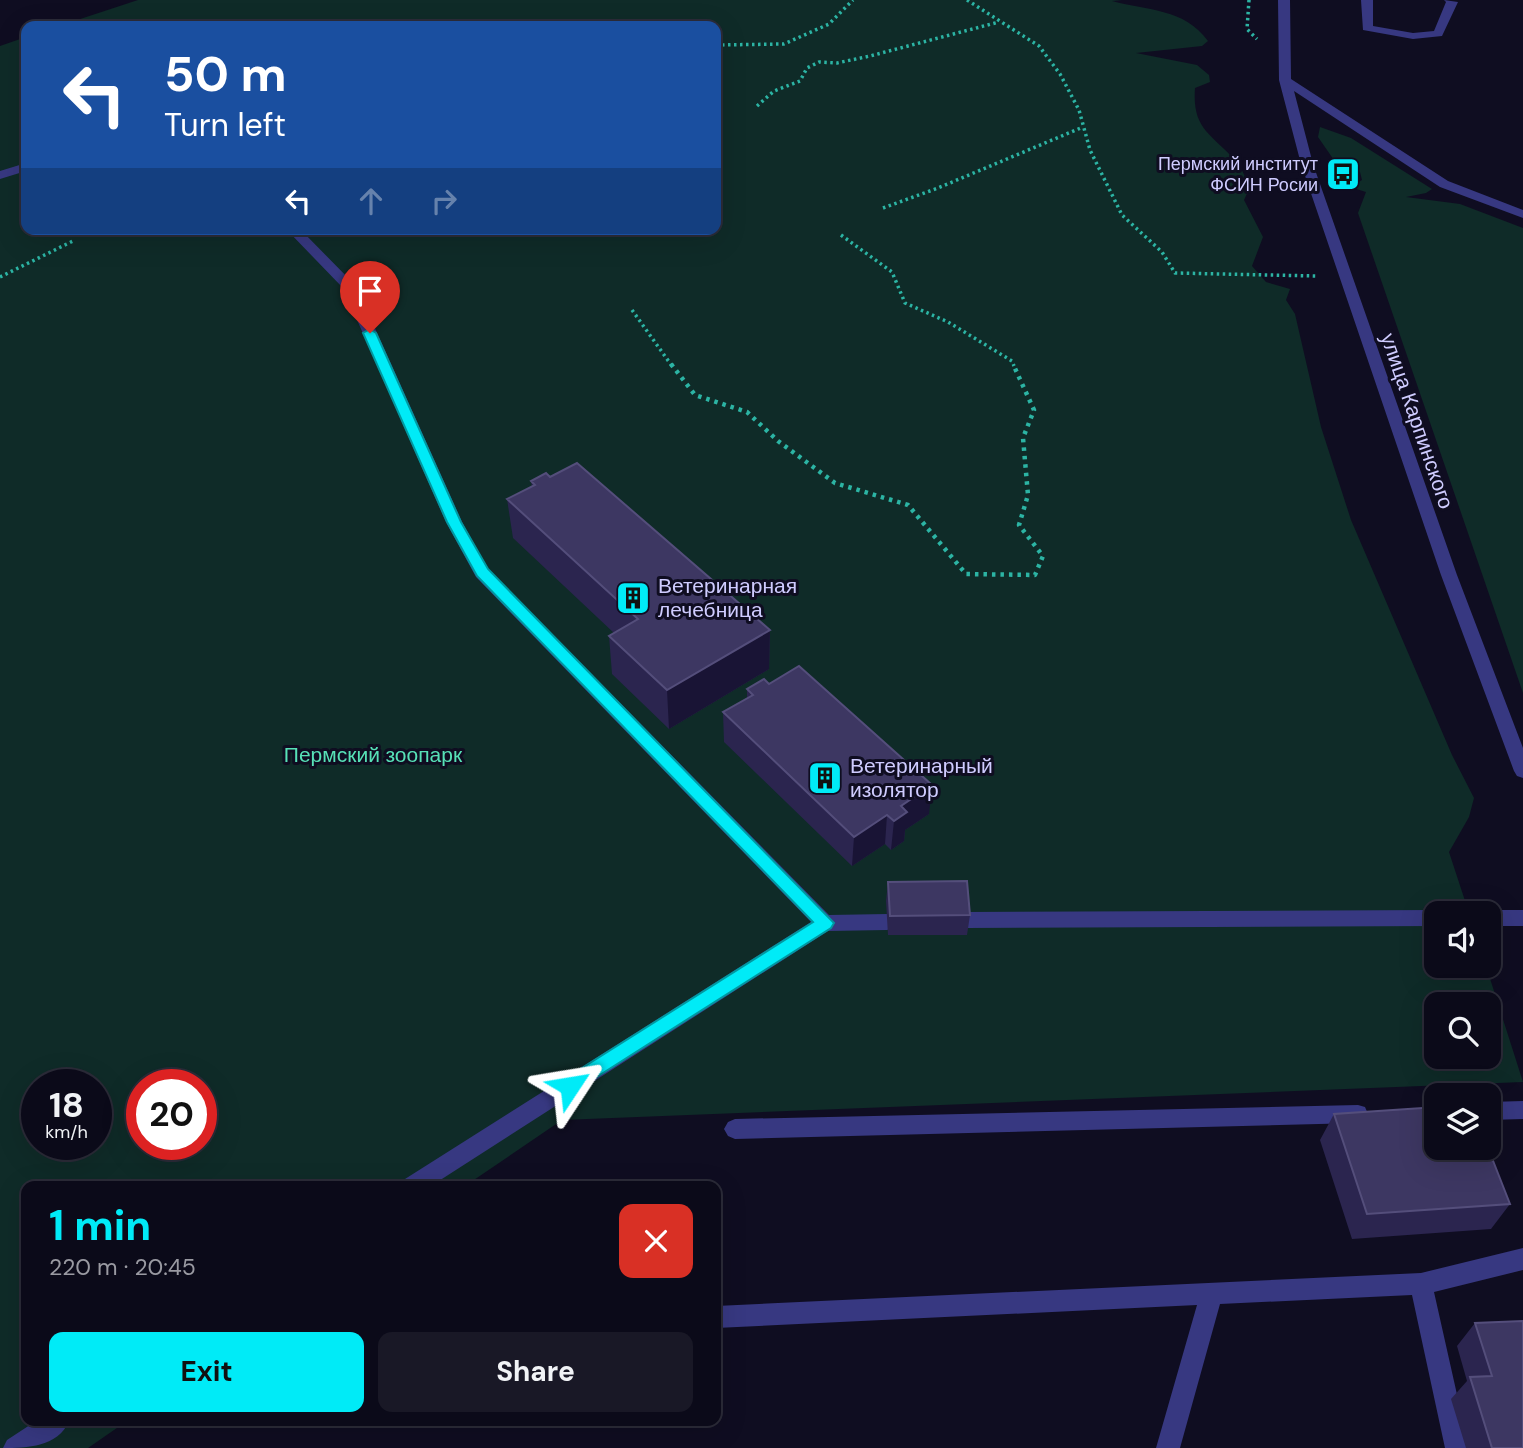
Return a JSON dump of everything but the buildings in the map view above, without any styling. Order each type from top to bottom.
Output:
[{"type":"street","name":"улица Карпинского","points":[[1284,0],[1285,80],[1307,164],[1449,575],[1523,771]]},
{"type":"street","points":[[1367,0],[1367,28],[1413,36],[1438,34],[1452,2],[1450,0]]},
{"type":"street","points":[[1285,80],[1444,184],[1523,214]]},
{"type":"street","points":[[0,175],[21,169]]},
{"type":"street","points":[[298,235],[349,286],[454,522],[482,573],[825,923]]},
{"type":"street","points":[[966,920],[1424,918]]},
{"type":"street","points":[[1501,918],[1523,918]]},
{"type":"street","points":[[421,1181],[825,923],[887,922]]},
{"type":"street","points":[[1501,1111],[1523,1110]]},
{"type":"street","points":[[735,1129],[1382,1114]]},
{"type":"street","points":[[721,1317],[1421,1284],[1523,1259]]},
{"type":"street","points":[[1421,1284],[1457,1448]]},
{"type":"street","points":[[1168,1448],[1212,1294]]},
{"type":"street","points":[[15,1448],[49,1426]]},
{"type":"path","points":[[721,45],[785,44],[829,24],[853,0]]},
{"type":"path","points":[[967,0],[1039,46],[1053,64],[1079,110],[1090,150],[1122,215],[1162,253],[1175,272],[1203,271],[1286,277],[1344,274]]},
{"type":"path","points":[[757,106],[775,91],[800,81],[807,68],[819,62],[837,63],[1000,22]]},
{"type":"path","points":[[883,208],[938,188],[1083,127]]},
{"type":"path","points":[[632,310],[695,396],[747,412],[778,441],[835,483],[908,505],[966,574],[1035,575],[1043,556],[1019,525],[1028,495],[1023,438],[1034,410],[1012,362],[948,322],[905,303],[892,272],[841,235]]},
{"type":"path","points":[[0,277],[75,240]]},
{"type":"green space","name":"Пермский зоопарк","points":[[138,0],[1122,0],[1112,1],[1177,16],[1198,30],[1208,41],[1202,46],[1136,53],[1197,65],[1209,75],[1210,82],[1195,88],[1196,112],[1204,129],[1238,164],[1250,187],[1244,200],[1263,237],[1252,266],[1266,282],[1290,289],[1286,300],[1295,314],[1321,427],[1351,520],[1452,755],[1474,798],[1469,817],[1449,852],[1465,901],[1424,901],[1424,978],[1490,978],[1494,992],[1424,992],[1424,1069],[1501,1069],[1501,1013],[1523,1082],[1424,1083],[1424,1086],[562,1120],[472,1181],[21,1181],[21,1426],[120,1426],[88,1448],[0,1448],[0,46],[21,39],[21,235],[721,235],[721,21],[74,21]]},
{"type":"green space","points":[[1320,127],[1351,138],[1432,189],[1406,197],[1460,204],[1523,228],[1523,693],[1358,213],[1366,192],[1350,187],[1362,180],[1360,172],[1336,163],[1318,137]]},
{"type":"place","name":"Пермский институт ФСИН Росии","points":[[1343,174]]},
{"type":"place","name":"Ветеринарная лечебница","points":[[633,598]]},
{"type":"place","name":"Ветеринарный изолятор","points":[[825,778]]},
{"type":"route","points":[[370,333],[454,522],[482,573],[825,923],[570,1086]]}]
